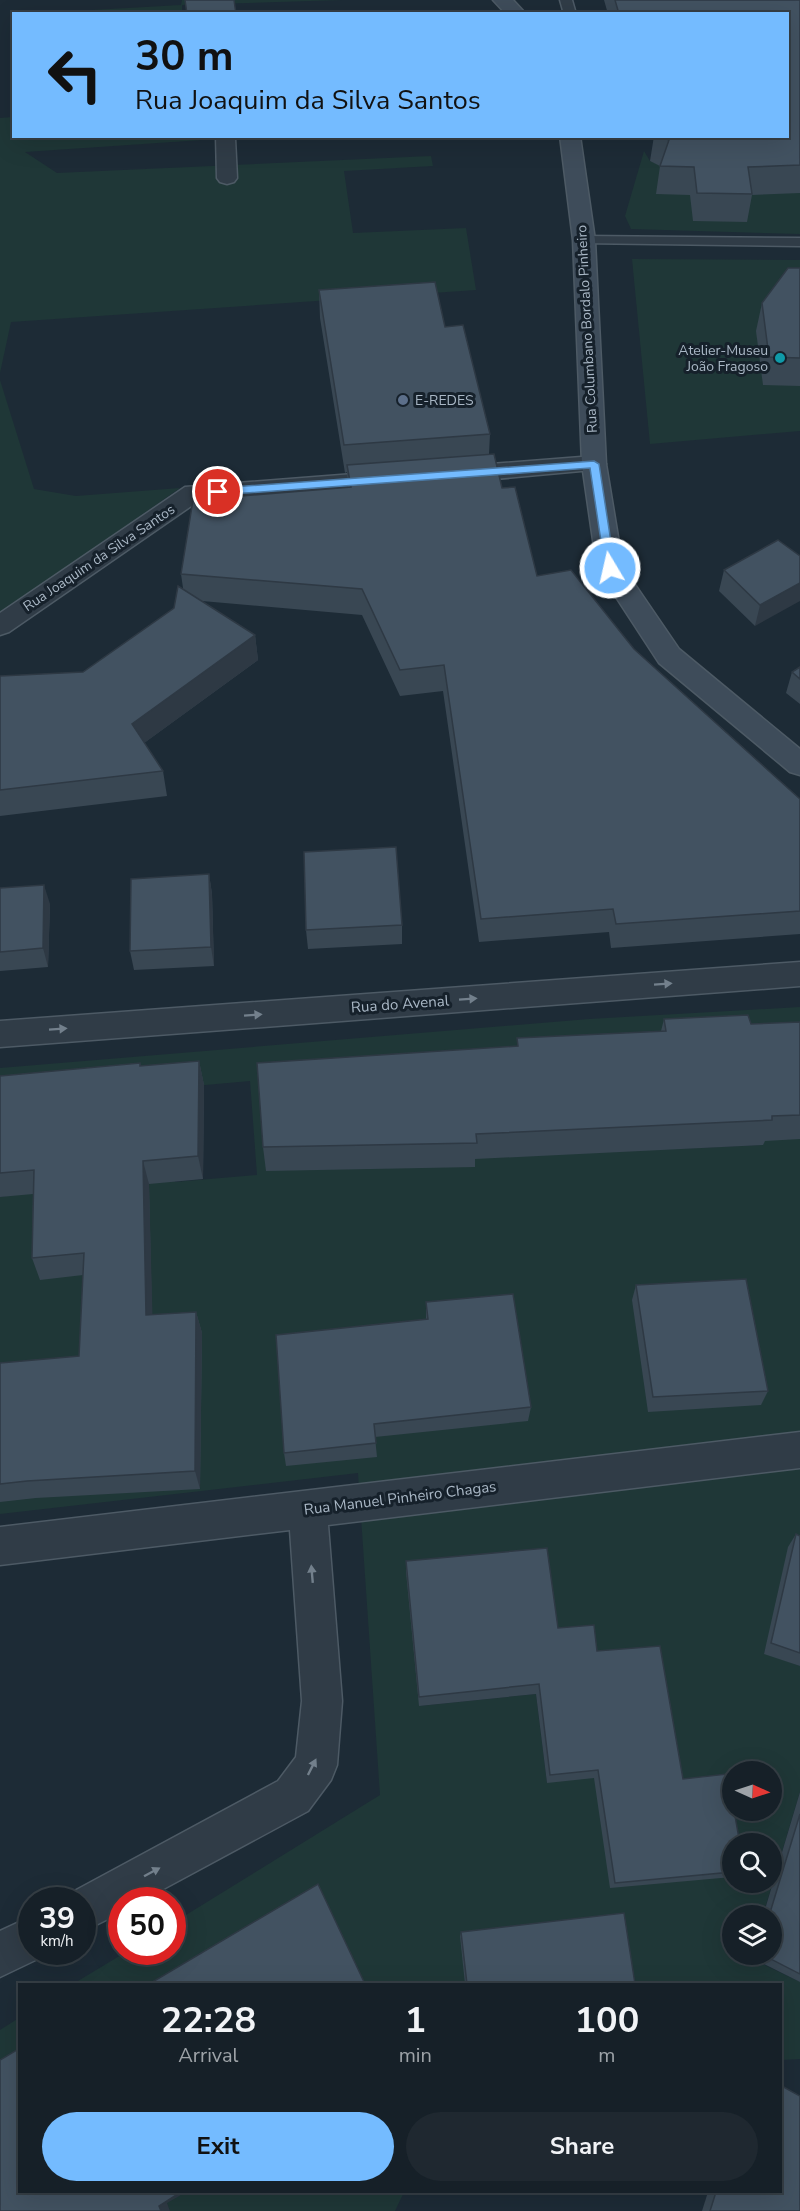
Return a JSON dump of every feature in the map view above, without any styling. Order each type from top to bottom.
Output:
[{"type":"main road","points":[[502,0],[516,12]]},
{"type":"main road","name":"Rua Columbano Bordalo Pinheiro","points":[[570,138],[584,240],[594,464],[610,568],[669,656],[800,765]]},
{"type":"street","points":[[225,138],[227,178]]},
{"type":"street","name":"Rua Joaquim da Silva Santos","points":[[0,626],[194,493],[594,464]]},
{"type":"street","name":"Rua do Avenal","points":[[0,1034],[800,974]]},
{"type":"street","name":"Rua Manuel Pinheiro Chagas","points":[[0,1546],[800,1450]]},
{"type":"street","points":[[96,1902],[293,1796],[316,1765],[322,1701],[308,1509]]},
{"type":"street","points":[[0,1955],[18,1945]]},
{"type":"lane","points":[[584,240],[800,242]]},
{"type":"green space","points":[[182,0],[343,0],[182,5],[182,12],[74,12],[181,5]]},
{"type":"green space","points":[[12,117],[12,138],[231,138],[25,152],[57,173],[431,156],[433,166],[344,171],[353,233],[466,228],[476,290],[11,322],[0,373],[0,118]]},
{"type":"green space","points":[[644,151],[650,161],[743,195],[800,192],[800,234],[631,229],[625,216]]},
{"type":"green space","points":[[632,259],[800,260],[800,431],[650,444]]},
{"type":"green space","points":[[0,380],[34,489],[76,496],[180,488],[0,614]]},
{"type":"green space","points":[[800,1007],[800,1551],[764,1653],[800,1666],[800,1792],[782,1852],[782,1833],[722,1833],[722,1893],[770,1893],[766,1905],[722,1905],[722,1965],[765,1965],[800,1982],[800,2059],[782,2060],[782,1983],[75,1983],[108,1963],[108,1965],[186,1965],[186,1915],[380,1795],[358,1473],[0,1514],[0,1197],[12,1195],[0,1101],[0,1068],[589,1019]],"holes":[[[658,1046],[763,1145],[677,1149]],[[250,1081],[257,1175],[175,1182],[172,1088]],[[655,1656],[547,1783],[536,1694],[419,1706]]]},
{"type":"green space","points":[[18,2019],[18,2059],[0,2071],[0,2030]]},
{"type":"green space","points":[[162,2193],[404,2193],[395,2211],[170,2211]]},
{"type":"building","points":[[185,0],[234,0],[236,12],[187,12]]},
{"type":"building","points":[[615,0],[800,0],[800,165],[748,167],[752,194],[697,193],[694,167],[660,166],[669,140],[664,138],[789,138],[789,12],[618,12]]},
{"type":"building","points":[[788,268],[800,268],[800,358],[769,357],[762,303]]},
{"type":"building","points":[[435,282],[445,327],[463,325],[490,434],[344,445],[319,290]]},
{"type":"building","points":[[494,454],[502,488],[515,487],[537,576],[571,570],[634,649],[800,799],[800,911],[616,924],[613,909],[481,919],[444,665],[400,670],[362,589],[181,574],[193,500],[351,487],[347,465]]},
{"type":"building","points":[[778,540],[800,556],[800,583],[760,605],[724,570]]},
{"type":"building","points":[[178,586],[255,635],[132,724],[163,771],[0,790],[0,676],[83,672],[174,608]]},
{"type":"building","points":[[800,667],[800,679],[792,672]]},
{"type":"building","points":[[396,847],[402,925],[306,930],[304,852]]},
{"type":"building","points":[[209,874],[211,947],[130,951],[131,879]]},
{"type":"building","points":[[44,885],[43,948],[0,952],[0,888]]},
{"type":"building","points":[[748,1015],[751,1024],[800,1022],[800,1115],[772,1116],[772,1120],[476,1134],[477,1143],[263,1147],[257,1063],[518,1046],[517,1038],[666,1031],[664,1019]]},
{"type":"building","points":[[199,1061],[198,1156],[143,1161],[146,1315],[196,1312],[195,1471],[0,1484],[0,1363],[79,1356],[84,1253],[32,1258],[34,1170],[0,1173],[0,1076],[140,1063],[140,1066]]},
{"type":"building","points":[[746,1279],[768,1391],[653,1397],[636,1285]]},
{"type":"building","points":[[513,1294],[531,1407],[374,1424],[376,1443],[284,1453],[276,1335],[428,1319],[426,1302]]},
{"type":"building","points":[[796,1534],[800,1536],[800,1653],[771,1643]]},
{"type":"building","points":[[547,1548],[558,1628],[594,1625],[597,1651],[660,1646],[683,1779],[722,1775],[722,1821],[736,1821],[738,1833],[722,1833],[722,1873],[615,1883],[598,1770],[550,1775],[539,1684],[419,1697],[406,1561]]},
{"type":"building","points":[[800,1814],[800,1974],[782,1965],[782,1905],[772,1905],[776,1893],[782,1893],[782,1873]]},
{"type":"building","points":[[318,1884],[365,1983],[151,1983],[181,1965],[186,1965],[186,1962]]},
{"type":"building","points":[[624,1913],[635,1983],[467,1983],[461,1932]]},
{"type":"building","points":[[18,2049],[18,2193],[179,2193],[159,2206],[161,2211],[0,2211],[0,2060]]},
{"type":"building","points":[[782,2086],[800,2096],[800,2211],[710,2211],[716,2193],[782,2193]]},
{"type":"place","name":"Atelier-Museu João Fragoso","points":[[780,358]]},
{"type":"place","name":"E-REDES","points":[[403,400]]},
{"type":"route","points":[[218,492],[594,464],[610,568]]}]
